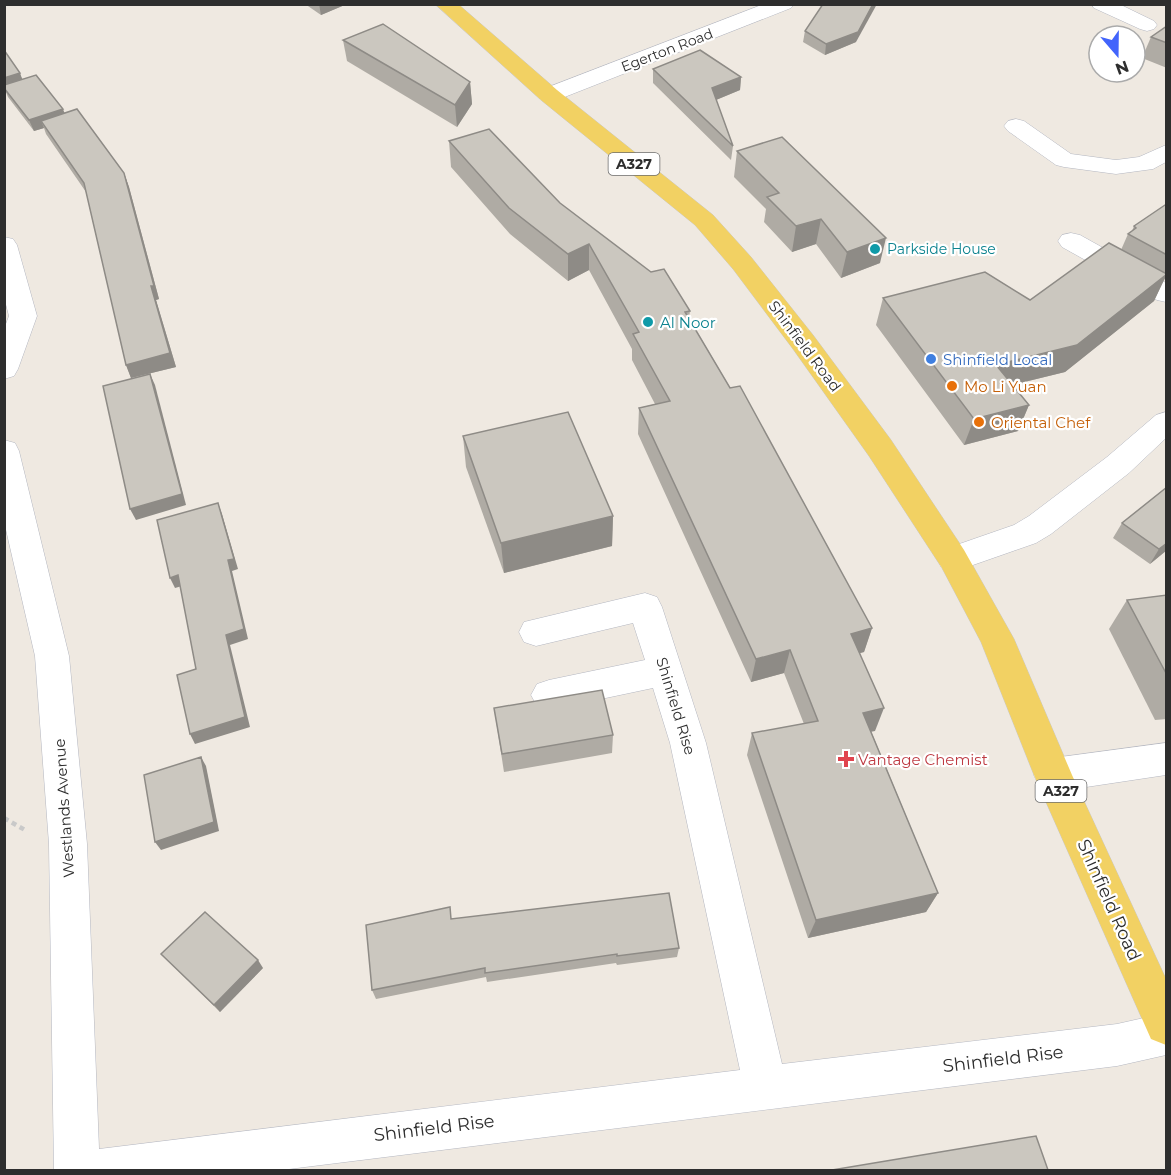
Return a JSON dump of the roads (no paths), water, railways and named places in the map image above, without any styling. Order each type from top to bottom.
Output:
[{"type":"main road","name":"Shinfield Road","points":[[445,4],[549,94],[704,220],[742,263],[803,342],[880,448],[953,559],[997,639],[1053,775],[1167,1024]]},
{"type":"street","points":[[1101,4],[1130,24]]},
{"type":"street","name":"Egerton Road","points":[[549,94],[792,6]]},
{"type":"street","points":[[1147,25],[1167,13]]},
{"type":"street","points":[[1016,126],[1064,160],[1116,167],[1145,164],[1167,152]]},
{"type":"street","points":[[1071,241],[1167,294]]},
{"type":"street","points":[[4,245],[23,316],[4,369]]},
{"type":"street","points":[[953,559],[1025,534],[1040,525],[1118,465],[1167,422]]},
{"type":"street","name":"Westlands Avenue","points":[[4,451],[52,656],[68,844],[77,1170]]},
{"type":"street","name":"Shinfield Rise","points":[[536,632],[645,607],[688,743],[766,1088]]},
{"type":"street","points":[[549,695],[665,671]]},
{"type":"street","points":[[1053,775],[1167,759]]},
{"type":"street","name":"Shinfield Rise","points":[[102,1170],[1117,1045],[1167,1034]]},
{"type":"place","name":"Parkside House","points":[[875,249]]},
{"type":"place","name":"Al Noor","points":[[648,322]]},
{"type":"place","name":"Shinfield Local","points":[[931,359]]},
{"type":"place","name":"Mo Li Yuan","points":[[952,386]]},
{"type":"place","name":"Oriental Chef","points":[[979,422]]},
{"type":"place","name":"Vantage Chemist","points":[[846,759]]}]
